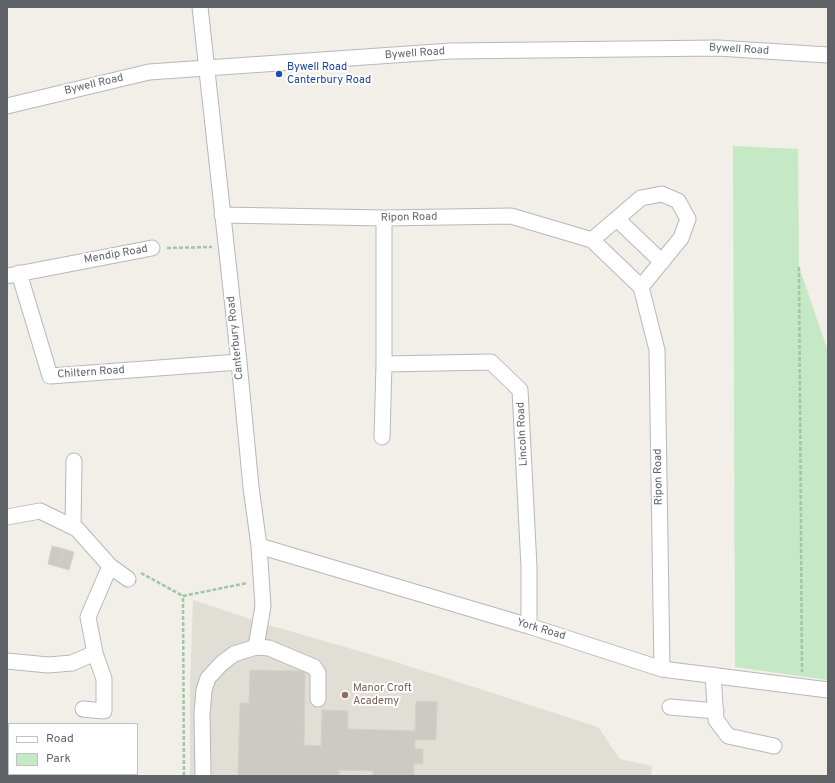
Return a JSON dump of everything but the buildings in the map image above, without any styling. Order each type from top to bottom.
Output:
[{"type":"street","name":"Canterbury Road","points":[[200,7],[239,362],[251,488],[259,546],[263,606],[256,647]]},
{"type":"street","name":"Bywell Road","points":[[7,106],[149,72],[451,51],[718,48],[828,55]]},
{"type":"street","points":[[592,240],[641,198],[662,194],[678,202],[688,219],[681,238],[641,287]]},
{"type":"street","name":"Ripon Road","points":[[222,215],[384,218],[511,216],[592,240],[641,287],[657,350],[662,669]]},
{"type":"street","points":[[382,437],[384,364],[384,218]]},
{"type":"street","points":[[617,219],[662,262]]},
{"type":"street","name":"Mendip Road","points":[[13,275],[152,248]]},
{"type":"street","name":"Chiltern Road","points":[[13,275],[50,376],[239,362]]},
{"type":"street","name":"Lincoln Road","points":[[384,364],[491,362],[520,390],[529,567],[529,626]]},
{"type":"street","points":[[73,527],[74,461]]},
{"type":"street","points":[[7,517],[40,511],[77,529],[110,566],[128,579]]},
{"type":"street","name":"York Road","points":[[259,546],[529,626],[662,669],[828,690]]},
{"type":"street","points":[[83,709],[104,711],[104,679],[95,653],[88,616],[110,566]]},
{"type":"street","points":[[203,776],[202,714],[204,690],[208,678],[222,663],[234,654],[256,647],[268,648],[314,667],[318,673],[318,699]]},
{"type":"street","points":[[7,660],[48,666],[72,663],[95,653]]},
{"type":"street","points":[[713,675],[716,720],[728,736],[774,746]]},
{"type":"street","points":[[670,707],[716,711]]},
{"type":"path","name":"Mendip Road","points":[[152,248],[226,247]]},
{"type":"path","points":[[799,267],[803,687]]},
{"type":"path","points":[[128,579],[137,571],[183,596],[261,580]]},
{"type":"path","points":[[183,596],[184,776]]},
{"type":"shaded area","name":"Manor Croft Academy","points":[[193,600],[262,623],[393,661],[598,727],[620,759],[652,766],[651,776],[190,776],[190,685]]},
{"type":"green space","points":[[733,146],[798,149],[799,267],[828,351],[828,680],[735,667]]},
{"type":"place","name":"Bywell Road Canterbury Road","points":[[279,74]]},
{"type":"place","name":"Manor Croft Academy","points":[[345,695]]}]
